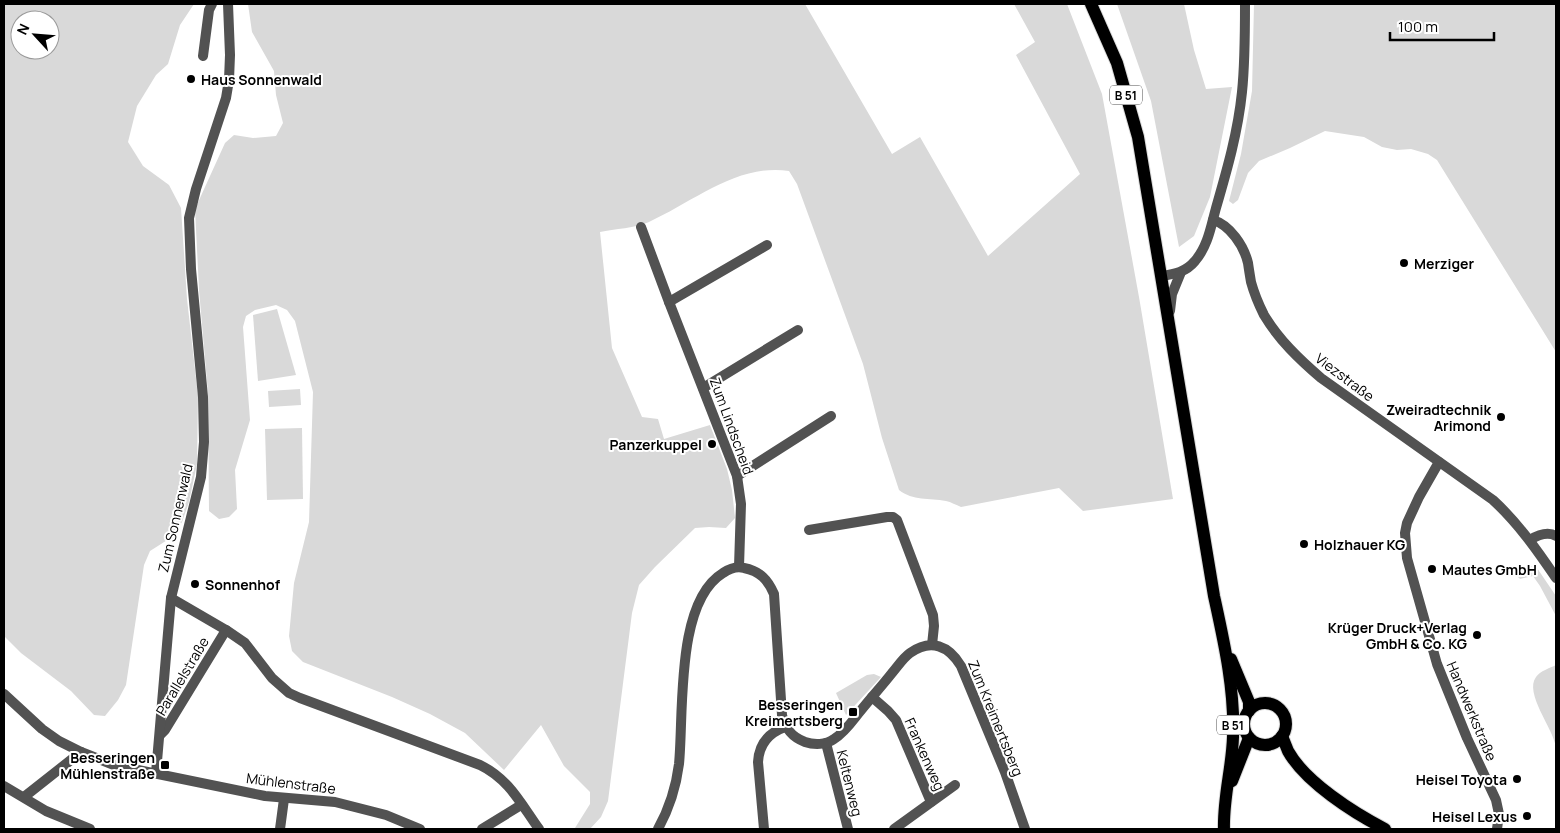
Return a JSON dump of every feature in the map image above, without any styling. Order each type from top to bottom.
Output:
[{"type":"main road","name":"B 51","points":[[1091,4],[1119,73],[1138,137],[1214,596],[1224,638],[1231,691],[1233,727],[1224,829]]},
{"type":"main road","name":"B 51","points":[[1224,638],[1249,702],[1248,711]]},
{"type":"main road","name":"B 51","points":[[1236,671],[1256,701],[1262,703]]},
{"type":"main road","points":[[1262,703],[1274,705],[1284,714],[1286,728],[1278,740],[1264,745],[1253,741],[1244,726],[1248,711],[1262,703]]},
{"type":"main road","points":[[1278,740],[1314,780],[1335,798],[1385,829]]},
{"type":"main road","name":"B 51","points":[[1225,812],[1228,793],[1238,766],[1253,741]]},
{"type":"street","points":[[203,56],[209,10],[212,4]]},
{"type":"street","name":"Zum Sonnenwald","points":[[170,598],[201,477],[203,459],[203,397],[191,270],[189,218],[196,189],[226,98],[230,55],[228,4]]},
{"type":"street","points":[[1161,276],[1181,272],[1188,268],[1200,255],[1213,220],[1233,144],[1239,112],[1244,62],[1245,4]]},
{"type":"street","name":"Viezstraße","points":[[1213,220],[1218,221],[1226,228],[1240,245],[1248,263],[1251,283],[1264,314],[1272,327],[1296,356],[1321,378],[1493,500],[1530,540],[1556,578]]},
{"type":"street","name":"Zum Lindscheid","points":[[641,227],[737,476],[741,504],[739,567]]},
{"type":"street","points":[[669,302],[767,245]]},
{"type":"street","points":[[1170,332],[1172,294],[1181,272]]},
{"type":"street","points":[[703,388],[798,330]]},
{"type":"street","points":[[737,476],[831,416]]},
{"type":"street","name":"Handwerkstraße","points":[[1438,462],[1407,523],[1405,532],[1407,558],[1437,664],[1467,738],[1496,800],[1499,814],[1496,829]]},
{"type":"street","points":[[658,829],[672,801],[676,786],[685,662],[692,617],[704,593],[716,578],[724,572],[739,567],[756,572],[765,577],[774,594],[780,699],[785,727],[791,735],[803,742],[816,744],[834,740],[909,654],[919,648],[932,645],[933,615],[897,520],[893,517],[887,517],[809,530]]},
{"type":"street","points":[[1530,540],[1546,533],[1556,536]]},
{"type":"street","points":[[156,773],[170,598],[245,643],[272,678],[289,692],[300,698],[488,769],[505,782],[539,829]]},
{"type":"street","name":"Parallelstraße","points":[[160,735],[166,730],[226,630]]},
{"type":"street","name":"Zum Kreimertsberg","points":[[932,645],[952,653],[961,666],[1005,772],[1025,829]]},
{"type":"street","name":"Mühlenstraße","points":[[4,694],[42,729],[59,741],[114,765],[245,793],[284,799],[336,802],[386,815],[420,829]]},
{"type":"street","name":"Frankenweg","points":[[872,697],[896,720],[931,802]]},
{"type":"street","points":[[764,829],[758,762],[759,752],[763,742],[770,734],[785,727]]},
{"type":"street","name":"Keltenweg","points":[[826,743],[848,829]]},
{"type":"street","points":[[24,797],[81,752]]},
{"type":"street","name":"Frankenweg","points":[[894,829],[955,785]]},
{"type":"street","points":[[4,786],[46,811],[90,829]]},
{"type":"street","points":[[280,829],[284,799]]},
{"type":"street","points":[[482,829],[521,805]]},
{"type":"shaded area","points":[[4,4],[194,4],[180,25],[168,64],[156,75],[137,106],[128,142],[143,166],[169,185],[181,208],[187,299],[198,396],[197,464],[189,502],[182,522],[172,537],[150,551],[144,565],[126,685],[118,700],[105,716],[94,715],[71,691],[21,653],[4,636]]},
{"type":"shaded area","points":[[248,4],[805,4],[892,154],[920,137],[988,256],[1080,174],[1016,55],[1035,42],[1014,4],[1067,4],[1102,94],[1173,499],[1083,511],[1059,488],[961,507],[946,501],[916,498],[899,490],[882,438],[863,364],[797,184],[789,171],[770,170],[734,178],[649,222],[600,232],[612,348],[642,417],[658,419],[664,439],[710,425],[727,469],[732,490],[735,518],[726,528],[695,528],[639,585],[632,613],[608,801],[601,817],[590,829],[576,829],[590,804],[590,792],[564,766],[541,725],[504,770],[465,733],[430,714],[392,697],[303,662],[292,651],[289,636],[294,583],[309,522],[313,392],[295,321],[287,310],[276,305],[255,310],[246,316],[243,327],[250,420],[235,470],[237,509],[229,517],[219,519],[209,511],[208,393],[199,290],[195,209],[225,143],[234,135],[253,138],[276,136],[283,123],[276,95],[274,71],[252,32]]},
{"type":"shaded area","points":[[1117,4],[1184,4],[1194,50],[1206,89],[1232,87],[1210,197],[1194,236],[1179,247],[1151,101]]},
{"type":"shaded area","points":[[1254,4],[1556,4],[1556,352],[1437,160],[1428,154],[1411,149],[1397,150],[1382,147],[1364,137],[1325,131],[1259,161],[1248,173],[1238,200],[1233,204],[1229,201],[1241,154],[1252,91]]},
{"type":"shaded area","points":[[277,309],[296,375],[258,381],[253,315]]},
{"type":"shaded area","points":[[300,389],[301,405],[269,407],[268,391]]},
{"type":"shaded area","points":[[302,428],[303,499],[267,500],[265,429]]},
{"type":"shaded area","points":[[1531,566],[1537,568],[1556,596],[1556,616],[1533,576],[1520,579],[1518,577],[1523,570]]},
{"type":"shaded area","points":[[1556,665],[1556,747],[1536,701],[1533,684],[1540,673]]},
{"type":"shaded area","points":[[874,674],[881,677],[846,715],[836,693],[867,675]]},
{"type":"place","name":"Haus Sonnenwald","points":[[191,79]]},
{"type":"place","name":"Merziger","points":[[1404,263]]},
{"type":"place","name":"Zweiradtechnik Arimond","points":[[1501,417]]},
{"type":"place","name":"Panzerkuppel","points":[[712,444]]},
{"type":"place","name":"Holzhauer KG","points":[[1304,544]]},
{"type":"place","name":"Mautes GmbH","points":[[1432,569]]},
{"type":"place","name":"Sonnenhof","points":[[195,584]]},
{"type":"place","name":"Krüger Druck+Verlag GmbH & Co. KG","points":[[1477,635]]},
{"type":"place","name":"Besseringen Kreimertsberg","points":[[853,712]]},
{"type":"place","name":"Besseringen Mühlenstraße","points":[[165,765]]},
{"type":"place","name":"Heisel Toyota","points":[[1517,779]]},
{"type":"place","name":"Heisel Lexus","points":[[1527,816]]}]
